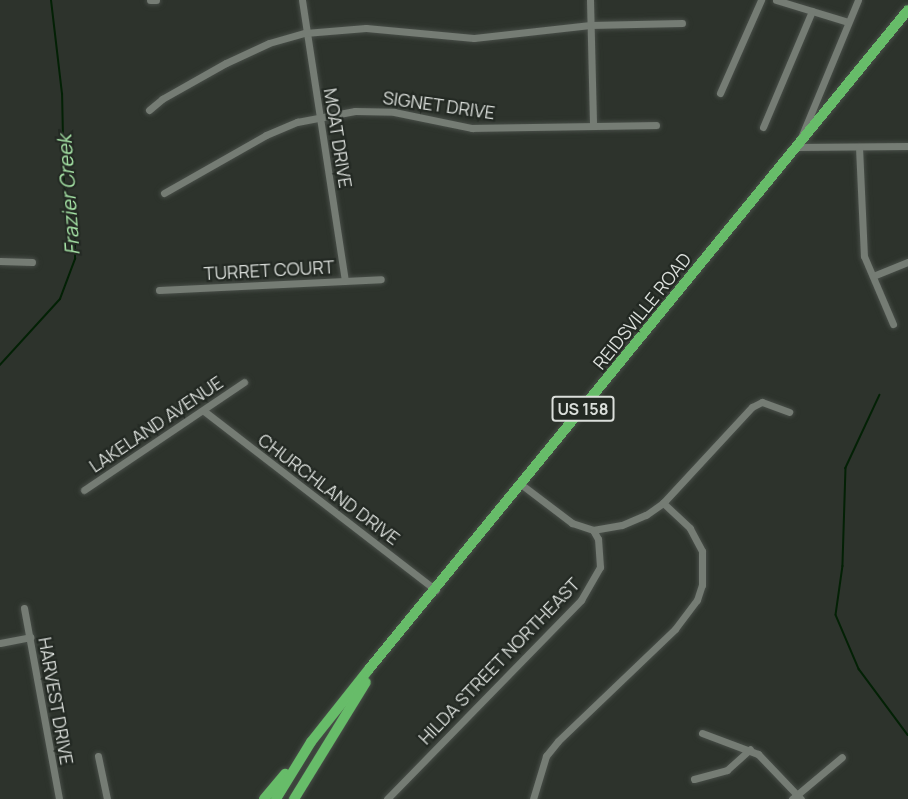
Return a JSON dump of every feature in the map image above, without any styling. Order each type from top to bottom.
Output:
[{"type":"highway","name":"REIDSVILLE ROAD","points":[[276,799],[302,756],[908,10]]},
{"type":"highway","name":"REIDSVILLE ROAD","points":[[294,799],[379,660]]},
{"type":"highway","points":[[264,799],[302,756]]},
{"type":"street","points":[[150,0],[156,0]]},
{"type":"street","name":"MOAT DRIVE","points":[[302,0],[345,281]]},
{"type":"street","points":[[590,0],[593,126]]},
{"type":"street","points":[[720,93],[761,0]]},
{"type":"street","points":[[776,0],[848,22]]},
{"type":"street","points":[[858,0],[797,147],[908,146]]},
{"type":"street","points":[[763,127],[812,11]]},
{"type":"street","points":[[149,111],[162,99],[226,63],[269,43],[306,33],[366,28],[474,38],[590,25],[681,23]]},
{"type":"street","name":"SIGNET DRIVE","points":[[164,193],[266,135],[320,118],[375,111],[472,129],[656,125]]},
{"type":"street","points":[[858,147],[861,236],[873,276],[893,324]]},
{"type":"street","points":[[0,261],[32,262]]},
{"type":"street","points":[[873,276],[908,262]]},
{"type":"street","name":"TURRET COURT","points":[[159,290],[381,279]]},
{"type":"street","name":"LAKELAND AVENUE","points":[[84,490],[244,382]]},
{"type":"street","points":[[522,485],[570,522],[593,530],[638,518],[663,503],[752,407],[762,402],[789,412]]},
{"type":"street","name":"CHURCHLAND DRIVE","points":[[204,411],[436,590]]},
{"type":"street","points":[[533,799],[546,756],[558,741],[675,629],[697,600],[702,585],[702,551],[690,528],[663,503]]},
{"type":"street","name":"HILDA STREET NORTHEAST","points":[[387,799],[581,600],[600,567],[598,539],[593,530]]},
{"type":"street","name":"HARVEST DRIVE","points":[[24,608],[59,799]]},
{"type":"street","points":[[0,643],[30,637]]},
{"type":"street","points":[[702,733],[750,749],[774,766],[797,797],[842,757]]},
{"type":"street","points":[[694,779],[727,770],[750,749]]},
{"type":"street","points":[[98,756],[107,799]]},
{"type":"waterway","name":"Frazier Creek","points":[[0,365],[60,299],[75,259],[75,234],[64,186],[62,94],[51,0]]},
{"type":"waterway","points":[[880,395],[846,468],[843,566],[836,615],[859,669],[908,735]]}]
